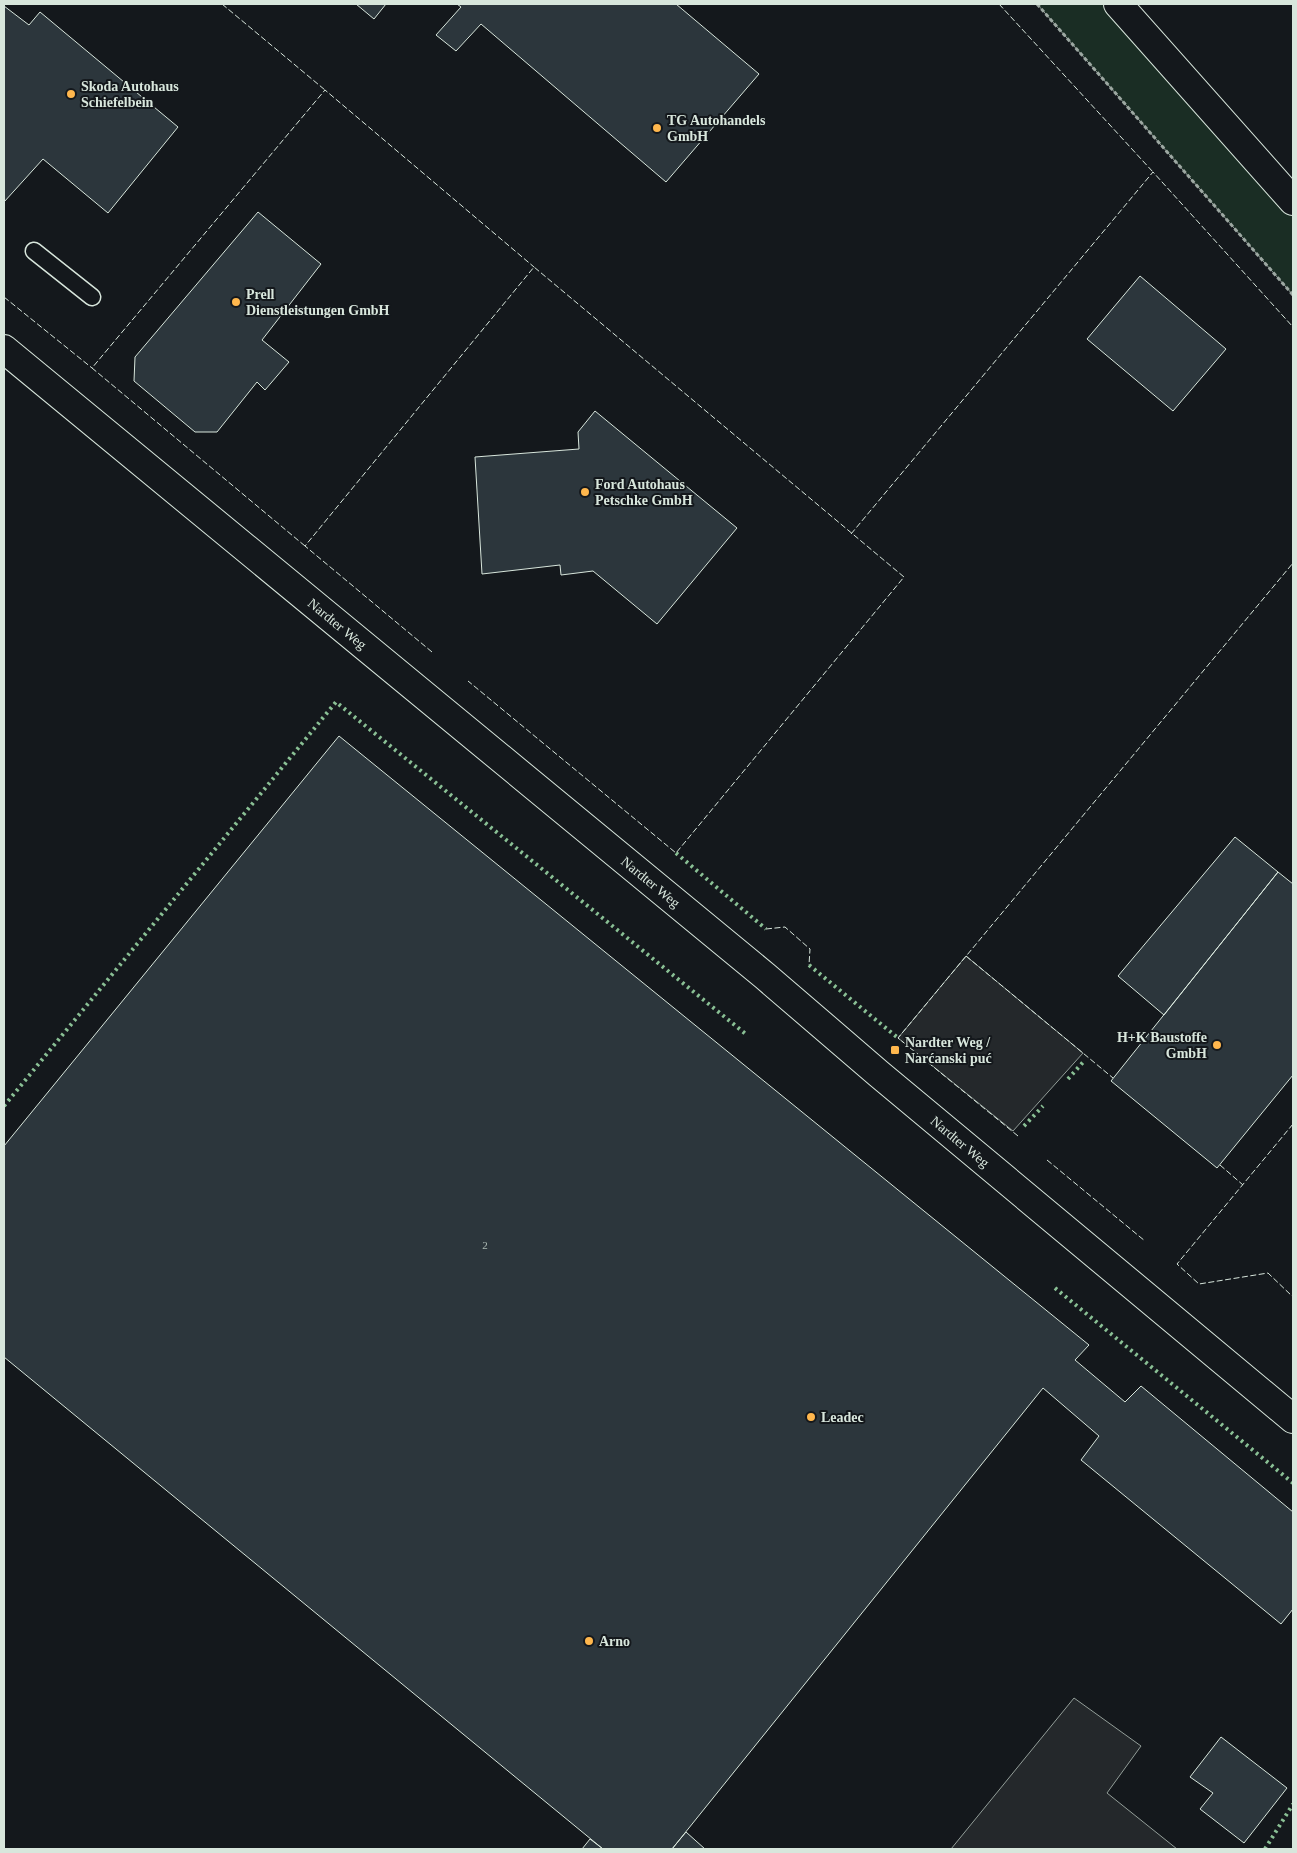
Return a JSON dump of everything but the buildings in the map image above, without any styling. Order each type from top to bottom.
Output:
[{"type":"street","points":[[1118,4],[1293,201]]},
{"type":"street","name":"Nardter Weg","points":[[4,349],[765,976],[879,1074],[1293,1419]]},
{"type":"lane","points":[[34,251],[92,297]]},
{"type":"path","points":[[1037,4],[1293,295]]},
{"type":"green space","points":[[1037,4],[1117,4],[1293,202],[1293,295]]},
{"type":"shaded area","points":[[966,956],[1083,1053],[1013,1131],[898,1038]]},
{"type":"shaded area","points":[[1074,1698],[1141,1746],[1107,1793],[1177,1849],[951,1849]]},
{"type":"hedge","points":[[4,1106],[336,702],[747,1035]]},
{"type":"hedge","points":[[676,853],[766,929]]},
{"type":"hedge","points":[[809,965],[898,1038]]},
{"type":"hedge","points":[[1068,1079],[1085,1060]]},
{"type":"hedge","points":[[1024,1126],[1043,1106]]},
{"type":"hedge","points":[[1055,1288],[1293,1483]]},
{"type":"hedge","points":[[1265,1849],[1293,1804]]},
{"type":"fence","points":[[222,4],[325,90]]},
{"type":"fence","points":[[999,4],[1153,172]]},
{"type":"fence","points":[[305,546],[92,368],[325,90],[534,267]]},
{"type":"fence","points":[[851,534],[1153,172],[1293,327]]},
{"type":"fence","points":[[432,652],[305,546],[534,267],[904,577],[676,853],[468,681]]},
{"type":"fence","points":[[4,297],[92,368]]},
{"type":"fence","points":[[1018,1136],[898,1038],[1293,563]]},
{"type":"fence","points":[[766,929],[785,927],[810,949],[809,965]]},
{"type":"fence","points":[[966,956],[1113,1078]]},
{"type":"fence","points":[[1293,1124],[1177,1264],[1199,1284],[1268,1273],[1293,1297]]},
{"type":"fence","points":[[1047,1160],[1145,1241]]},
{"type":"fence","points":[[1220,1165],[1243,1185]]},
{"type":"place","name":"Skoda Autohaus Schiefelbein","points":[[71,94]]},
{"type":"place","name":"TG Autohandels GmbH","points":[[657,128]]},
{"type":"place","name":"Prell Dienstleistungen GmbH","points":[[236,302]]},
{"type":"place","name":"Ford Autohaus Petschke GmbH","points":[[585,492]]},
{"type":"place","name":"H+K Baustoffe GmbH","points":[[1217,1045]]},
{"type":"place","name":"Nardter Weg / Narćanski puć","points":[[895,1050]]},
{"type":"place","name":"Leadec","points":[[811,1417]]},
{"type":"place","name":"Arno","points":[[589,1641]]}]
